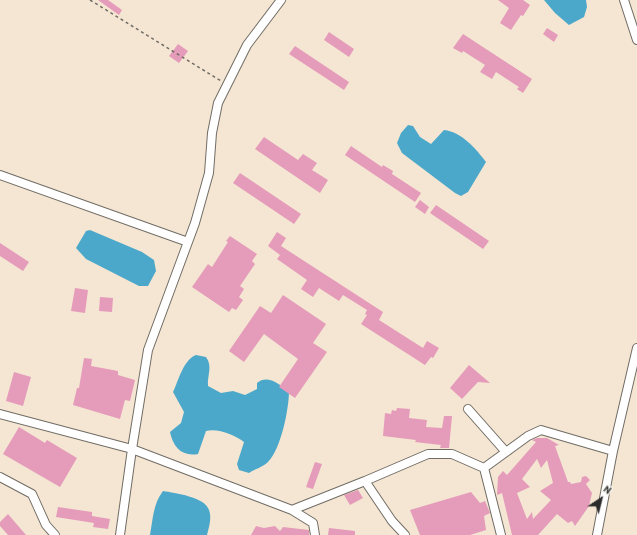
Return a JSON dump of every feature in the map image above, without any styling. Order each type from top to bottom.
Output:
[{"type":"street","points":[[120,535],[148,350],[195,223],[209,173],[212,133],[218,103],[247,45],[281,0]]},
{"type":"street","points":[[624,0],[637,40]]},
{"type":"street","points":[[0,175],[188,242]]},
{"type":"street","points":[[597,535],[613,451],[637,348]]},
{"type":"street","points":[[468,409],[506,452]]},
{"type":"street","points":[[0,414],[132,449],[292,510],[313,523],[315,535]]},
{"type":"street","points":[[484,468],[528,436],[541,430],[613,451]]},
{"type":"street","points":[[292,510],[428,454],[452,454],[484,468]]},
{"type":"street","points":[[484,468],[501,535]]},
{"type":"street","points":[[0,477],[32,494],[46,525],[55,535]]},
{"type":"street","points":[[365,481],[392,521],[405,535]]},
{"type":"path","points":[[90,0],[227,84]]},
{"type":"water","points":[[544,0],[586,0],[587,7],[584,17],[569,25],[555,13]]},
{"type":"water","points":[[408,125],[413,126],[420,137],[431,144],[444,130],[451,131],[463,138],[478,152],[486,162],[468,192],[461,196],[455,193],[402,153],[397,143],[401,133]]},
{"type":"water","points":[[90,230],[142,252],[154,260],[156,271],[148,286],[139,286],[86,259],[76,248],[86,231]]},
{"type":"water","points":[[196,355],[206,357],[208,360],[208,386],[221,393],[233,391],[245,395],[257,389],[257,383],[265,379],[273,381],[289,391],[286,418],[277,448],[268,462],[249,473],[239,470],[237,464],[244,442],[236,437],[216,430],[206,431],[198,454],[192,455],[179,450],[173,442],[170,432],[181,423],[184,412],[173,392],[188,361]]},
{"type":"water","points":[[163,491],[189,496],[202,502],[206,506],[209,510],[210,516],[207,535],[150,535],[155,506]]},
{"type":"building","points":[[98,0],[108,0],[122,10],[119,15]]},
{"type":"building","points":[[498,0],[523,0],[530,5],[511,30],[500,23],[509,8]]},
{"type":"building","points":[[547,28],[558,35],[554,42],[543,34]]},
{"type":"building","points":[[329,32],[354,49],[349,57],[324,40]]},
{"type":"building","points":[[463,34],[532,79],[523,93],[517,89],[519,87],[496,72],[492,79],[480,72],[485,65],[463,51],[462,53],[453,48]]},
{"type":"building","points":[[178,44],[188,51],[179,63],[169,56]]},
{"type":"building","points":[[295,46],[349,82],[344,90],[289,54]]},
{"type":"building","points":[[264,137],[298,160],[303,154],[317,163],[312,170],[328,180],[320,193],[255,149]]},
{"type":"building","points":[[351,146],[382,167],[383,165],[393,171],[392,174],[421,193],[415,202],[345,155]]},
{"type":"building","points":[[240,173],[301,214],[294,224],[233,183]]},
{"type":"building","points":[[420,200],[429,207],[425,214],[415,207]]},
{"type":"building","points":[[436,205],[489,241],[483,249],[430,213]]},
{"type":"building","points":[[277,232],[286,238],[281,246],[383,312],[379,320],[423,348],[427,341],[439,348],[433,358],[431,357],[425,365],[361,324],[367,315],[365,314],[367,310],[343,295],[339,301],[319,288],[313,297],[301,289],[307,280],[277,259],[280,255],[268,246]]},
{"type":"building","points":[[230,236],[257,254],[252,261],[255,264],[240,286],[244,289],[239,297],[243,300],[236,310],[232,308],[229,312],[192,287],[208,264],[212,267],[228,242],[226,241]]},
{"type":"building","points":[[0,243],[29,262],[23,271],[0,256]]},
{"type":"building","points":[[75,288],[88,290],[85,313],[71,311]]},
{"type":"building","points":[[283,295],[326,324],[313,343],[327,352],[295,398],[279,387],[298,359],[264,334],[244,362],[229,351],[260,306],[271,313]]},
{"type":"building","points":[[100,297],[113,298],[112,312],[99,311]]},
{"type":"building","points":[[84,358],[92,359],[91,366],[118,371],[118,375],[135,380],[130,401],[125,400],[120,419],[73,405],[77,388],[79,388]]},
{"type":"building","points":[[469,365],[490,383],[478,382],[462,399],[450,388]]},
{"type":"building","points":[[14,372],[31,377],[23,406],[6,401]]},
{"type":"building","points":[[397,408],[410,409],[409,418],[427,420],[426,427],[442,428],[444,416],[452,416],[449,448],[440,448],[441,445],[415,442],[416,440],[383,436],[385,413],[391,414],[392,410],[396,411]]},
{"type":"building","points":[[19,427],[45,443],[47,440],[77,458],[60,487],[3,454]]},
{"type":"building","points":[[537,438],[547,438],[559,445],[555,446],[568,482],[571,484],[581,482],[582,477],[586,476],[590,480],[586,484],[592,493],[589,506],[575,526],[572,521],[568,523],[557,514],[538,535],[512,535],[502,493],[497,495],[498,477],[503,471],[507,475],[536,442],[532,440]],"holes":[[[537,459],[541,468],[547,460],[553,483],[540,491],[551,500],[533,519],[532,512],[527,519],[517,493],[530,487],[522,479]]]},
{"type":"building","points":[[315,462],[322,464],[313,489],[306,487]]},
{"type":"building","points":[[358,490],[363,498],[350,505],[344,495]]},
{"type":"building","points":[[471,492],[480,503],[485,501],[490,513],[484,516],[486,530],[470,535],[420,535],[410,510]]},
{"type":"building","points":[[58,507],[92,512],[92,516],[110,519],[108,529],[93,527],[94,523],[56,517]]},
{"type":"building","points":[[8,514],[26,535],[8,535],[0,526],[0,522]]},
{"type":"building","points":[[256,526],[264,528],[275,526],[280,531],[283,527],[309,530],[309,535],[251,535]]},
{"type":"building","points":[[329,528],[355,531],[355,535],[328,535]]}]
